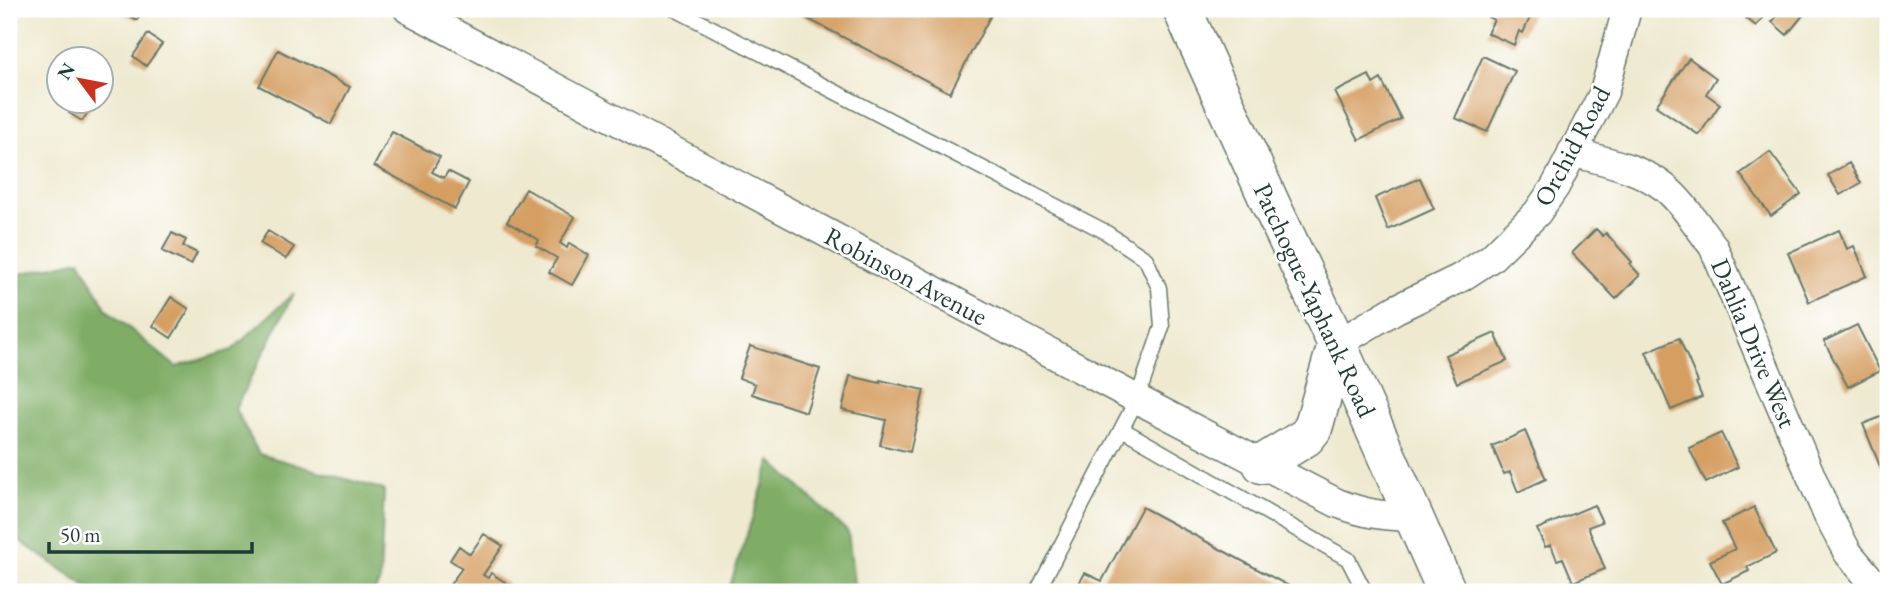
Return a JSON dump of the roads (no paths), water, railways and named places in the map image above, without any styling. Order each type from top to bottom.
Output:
[{"type":"main road","name":"Patchogue-Yaphank Road","points":[[1182,9],[1337,344],[1447,592]]},
{"type":"main road","points":[[1262,464],[1306,437],[1313,428],[1337,344]]},
{"type":"street","name":"Robinson Avenue","points":[[408,9],[1337,503],[1374,515],[1413,517]]},
{"type":"street","name":"Orchid Road","points":[[1337,344],[1396,309],[1460,278],[1491,258],[1537,213],[1555,187],[1604,92],[1627,9]]},
{"type":"street","name":"Dahlia Drive West","points":[[1572,152],[1640,173],[1665,188],[1713,246],[1828,516],[1848,553],[1881,592]]},
{"type":"lane","points":[[675,9],[1104,231],[1146,259],[1159,288],[1162,327],[1137,399],[1037,592]]},
{"type":"lane","points":[[1122,429],[1348,559],[1363,590]]}]
